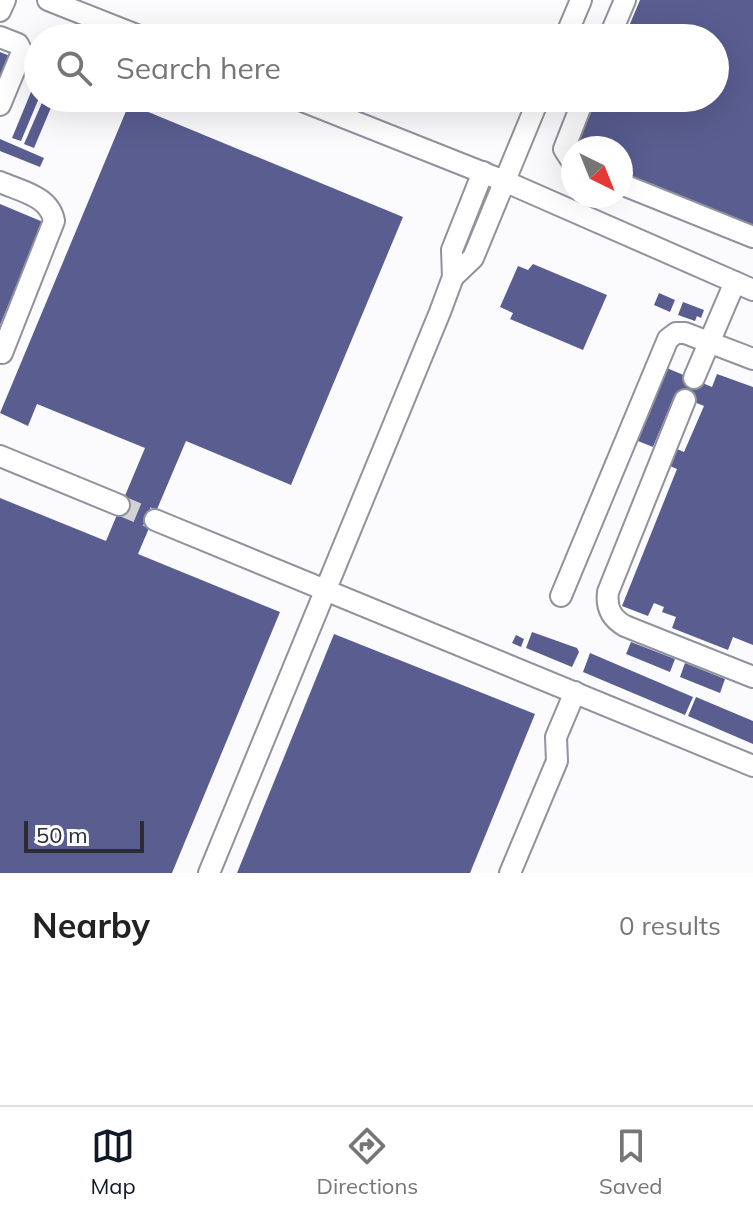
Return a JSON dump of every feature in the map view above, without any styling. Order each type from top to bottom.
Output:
[{"type":"street","points":[[0,11],[5,0]]},
{"type":"street","points":[[48,0],[109,24]]},
{"type":"street","points":[[571,24],[581,0]]},
{"type":"street","points":[[615,24],[625,0]]},
{"type":"street","points":[[0,37],[18,44],[22,52],[0,105]]},
{"type":"street","points":[[331,112],[483,172],[744,286],[709,342],[694,378]]},
{"type":"street","points":[[453,277],[473,258],[533,112]]},
{"type":"street","points":[[569,136],[579,112]]},
{"type":"street","points":[[209,873],[453,277],[452,250],[483,172]]},
{"type":"street","points":[[0,182],[42,201],[51,211],[54,221],[2,353]]},
{"type":"street","points":[[633,189],[753,237]]},
{"type":"street","points":[[561,596],[664,345],[671,336],[680,332],[753,359]]},
{"type":"street","points":[[685,400],[608,592],[608,609],[612,617],[625,626],[753,677]]},
{"type":"street","points":[[0,456],[119,505]]},
{"type":"street","points":[[155,520],[753,766]]},
{"type":"street","points":[[510,873],[557,761],[556,737],[575,692]]},
{"type":"building","points":[[640,0],[753,0],[753,232],[633,180],[633,136],[581,136],[591,112],[729,112],[729,24],[630,24]]},
{"type":"building","points":[[0,52],[10,56],[0,80]]},
{"type":"building","points":[[24,109],[24,112],[33,112],[21,141],[12,138]]},
{"type":"building","points":[[38,112],[49,112],[34,148],[24,144]]},
{"type":"building","points":[[126,112],[148,112],[403,217],[291,485],[186,441],[138,554],[280,612],[172,873],[0,873],[0,498],[106,541],[145,448],[37,404],[28,426],[0,413]]},
{"type":"building","points":[[0,139],[44,158],[40,167],[0,151]]},
{"type":"building","points":[[0,204],[43,222],[0,325]]},
{"type":"building","points":[[533,264],[607,295],[583,350],[510,319],[513,313],[500,307],[518,266],[528,270]]},
{"type":"building","points":[[659,293],[675,300],[670,312],[654,305]]},
{"type":"building","points":[[683,302],[704,310],[701,318],[697,316],[695,321],[678,315]]},
{"type":"building","points":[[662,366],[712,387],[717,374],[753,387],[753,645],[733,637],[728,650],[672,628],[676,617],[662,612],[664,607],[654,603],[648,616],[622,606],[677,469],[670,466],[677,449],[684,452],[704,406],[675,394],[653,447],[638,441],[659,388],[654,385]]},
{"type":"building","points":[[532,632],[577,648],[579,652],[572,667],[526,648]]},
{"type":"building","points":[[334,634],[535,714],[470,873],[237,873]]},
{"type":"building","points":[[516,635],[524,639],[521,647],[512,643]]},
{"type":"building","points":[[631,642],[675,659],[670,672],[626,654]]},
{"type":"building","points":[[590,653],[693,697],[685,715],[583,672]]},
{"type":"building","points":[[685,663],[725,679],[720,693],[680,677]]},
{"type":"building","points":[[696,697],[753,721],[753,744],[688,716]]},
{"type":"tunnel","points":[[119,505],[155,520]]}]
